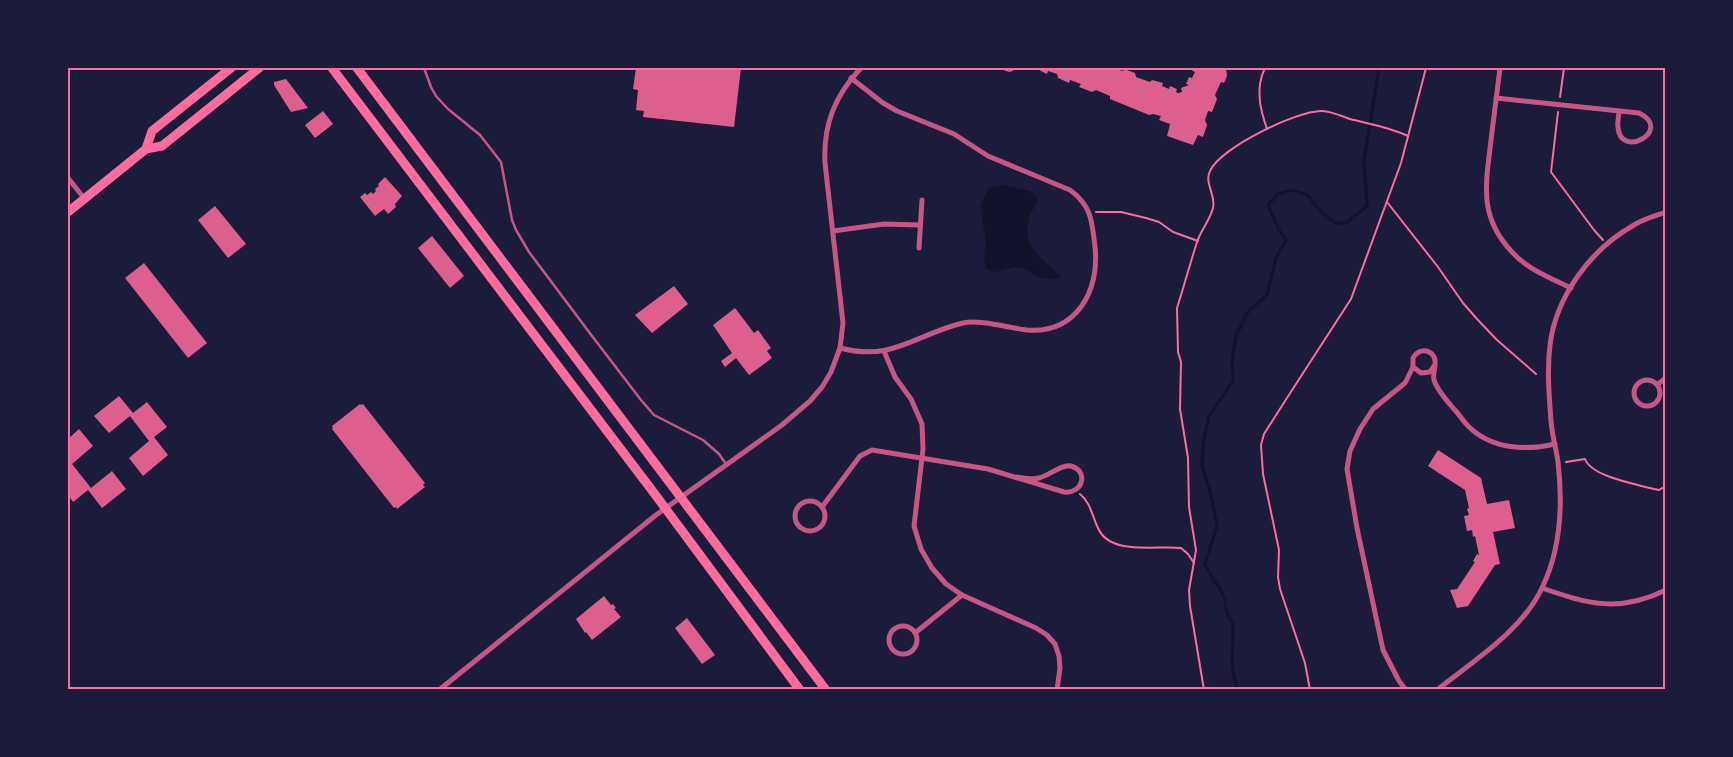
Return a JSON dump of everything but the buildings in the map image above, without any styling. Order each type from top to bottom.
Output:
[{"type":"main road","points":[[146,149],[152,132],[231,68]]},
{"type":"main road","points":[[68,212],[146,149],[162,146],[259,68]]},
{"type":"main road","points":[[332,68],[800,690]]},
{"type":"main road","points":[[357,68],[826,690]]},
{"type":"street","points":[[439,690],[665,509],[782,425],[810,401],[822,387],[831,372],[840,348],[843,323],[824,163],[826,129],[836,102],[861,68]]},
{"type":"street","points":[[1500,68],[1486,175],[1489,214],[1496,232],[1512,253],[1541,274],[1571,288]]},
{"type":"street","points":[[840,348],[867,353],[884,351],[950,326],[966,322],[1038,330],[1050,328],[1072,317],[1081,308],[1094,280],[1096,253],[1092,218],[1084,203],[1070,190],[988,156],[954,134],[897,111],[883,103],[852,78]]},
{"type":"street","points":[[1496,98],[1639,113],[1646,116],[1650,127],[1648,135],[1636,142],[1625,140],[1618,127],[1619,111]]},
{"type":"street","points":[[68,178],[84,198]]},
{"type":"street","points":[[919,248],[922,200]]},
{"type":"street","points":[[1437,690],[1511,631],[1523,617],[1542,588],[1554,557],[1558,540],[1560,506],[1558,462],[1551,422],[1548,384],[1550,345],[1560,311],[1571,288],[1586,265],[1607,244],[1635,224],[1666,212]]},
{"type":"street","points":[[833,231],[874,224],[920,225]]},
{"type":"street","points":[[884,351],[895,377],[917,411],[922,424],[924,437],[914,526],[921,549],[932,568],[946,584],[962,595],[1036,628],[1047,635],[1055,644],[1059,656],[1058,688]]},
{"type":"street","points":[[1406,690],[1399,681],[1384,650],[1357,528],[1347,469],[1350,451],[1360,429],[1373,409],[1405,383],[1413,367],[1413,358],[1422,351],[1430,353],[1435,359],[1434,380],[1444,397],[1469,427],[1478,434],[1492,443],[1513,448],[1554,444]]},
{"type":"street","points":[[1413,367],[1417,372],[1424,374],[1430,372],[1434,366]]},
{"type":"street","points":[[1658,384],[1666,378]]},
{"type":"street","points":[[1642,380],[1650,380],[1658,384],[1661,393],[1660,398],[1655,404],[1644,406],[1638,403],[1634,392],[1638,383],[1642,380]]},
{"type":"street","points":[[822,507],[812,501],[802,503],[795,514],[795,519],[799,526],[807,530],[818,528],[823,523],[822,507],[858,458],[865,452],[872,450],[988,469],[1070,493],[1076,490],[1082,481],[1078,470],[1072,466],[1063,467],[1039,478],[1016,477]]},
{"type":"street","points":[[1542,588],[1581,602],[1598,604],[1626,603],[1652,597],[1666,590]]},
{"type":"street","points":[[914,633],[962,595]]},
{"type":"street","points":[[904,626],[911,629],[914,633],[916,645],[909,653],[899,654],[892,650],[888,640],[893,630],[904,626]]},
{"type":"lane","points":[[424,68],[436,96],[448,109],[480,135],[501,162],[512,220],[521,240],[598,343],[654,415],[703,440],[719,454],[726,466]]},
{"type":"path","points":[[1265,68],[1259,83],[1259,92],[1260,107],[1267,129]]},
{"type":"path","points":[[1310,690],[1305,663],[1279,583],[1279,550],[1264,474],[1261,445],[1264,434],[1284,401],[1351,299],[1401,163],[1426,68]]},
{"type":"path","points":[[1564,68],[1551,172],[1594,230],[1607,244]]},
{"type":"path","points":[[1204,690],[1190,606],[1189,590],[1196,550],[1190,507],[1188,458],[1180,409],[1181,362],[1178,352],[1177,308],[1198,240],[1213,206],[1213,196],[1208,180],[1210,169],[1225,154],[1267,129],[1298,116],[1314,112],[1328,112],[1387,127],[1408,136]]},
{"type":"path","points":[[1387,202],[1438,266],[1476,319],[1536,374]]},
{"type":"path","points":[[1090,214],[1110,211],[1138,216],[1159,222],[1173,232],[1198,240]]},
{"type":"path","points":[[1558,462],[1585,459],[1592,469],[1606,476],[1654,490],[1659,490],[1666,486]]},
{"type":"path","points":[[1076,490],[1085,498],[1093,512],[1098,530],[1107,541],[1116,546],[1181,548],[1194,563]]},
{"type":"shaded area","points":[[1003,185],[1030,191],[1037,197],[1029,218],[1028,236],[1030,243],[1039,256],[1061,275],[1059,279],[1041,278],[1025,269],[1015,267],[995,272],[986,269],[984,257],[986,241],[980,206],[989,188]]},
{"type":"waterway","points":[[1237,690],[1232,666],[1233,625],[1228,616],[1224,597],[1205,564],[1217,526],[1211,495],[1202,465],[1203,444],[1209,416],[1233,381],[1232,360],[1236,336],[1248,312],[1267,295],[1276,258],[1286,240],[1279,230],[1268,205],[1278,194],[1292,190],[1308,195],[1318,209],[1335,223],[1346,223],[1367,206],[1364,160],[1379,68]]}]
